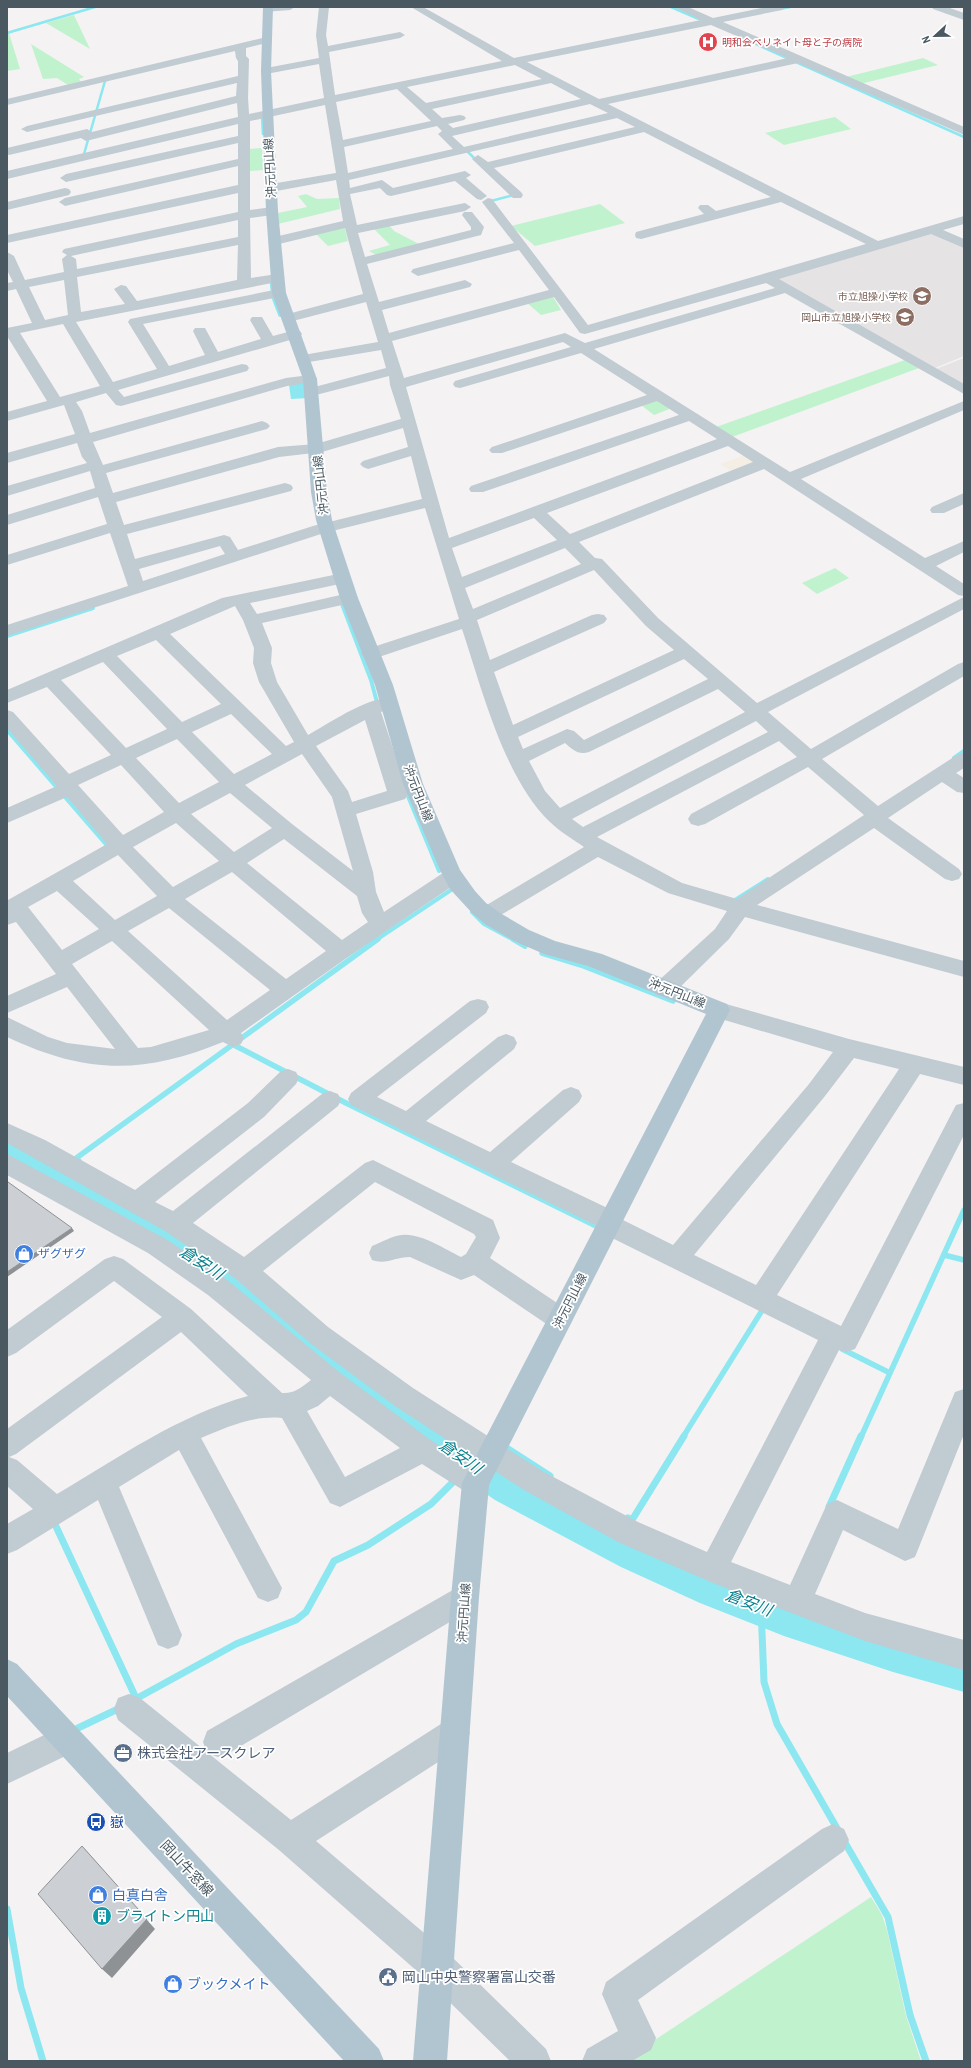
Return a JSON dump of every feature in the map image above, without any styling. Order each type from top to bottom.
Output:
[{"type":"main road","name":"沖元円山線","points":[[268,9],[263,40],[254,75],[268,114],[271,188],[268,212],[275,241],[273,286],[290,331],[303,359],[307,382],[312,449],[319,492],[322,528],[344,599],[384,685],[379,706],[453,876],[474,903],[496,921],[519,934],[549,947],[594,960],[719,1010],[483,1469],[465,1597],[430,2061]]},
{"type":"main road","name":"岡山牛窓線","points":[[7,1674],[367,2061]]},
{"type":"street","points":[[268,9],[290,7]]},
{"type":"street","points":[[324,7],[321,34],[323,58],[331,96],[330,100],[338,144],[340,176],[344,193],[348,225],[360,262],[369,300],[393,375],[428,502],[508,735],[518,759],[538,796],[557,818],[592,846],[675,888],[740,908],[964,969]]},
{"type":"street","points":[[416,7],[548,80],[594,102],[615,115],[877,245]]},
{"type":"street","points":[[679,7],[964,131]]},
{"type":"street","points":[[51,178],[79,158],[244,118],[401,87],[782,7]]},
{"type":"street","points":[[937,7],[964,17]]},
{"type":"street","points":[[27,129],[95,114],[323,58],[400,35]]},
{"type":"street","points":[[121,86],[241,49],[263,40]]},
{"type":"street","points":[[241,49],[244,58],[254,75]]},
{"type":"street","points":[[7,102],[241,49]]},
{"type":"street","points":[[271,188],[340,176],[461,151],[444,134],[799,59]]},
{"type":"street","points":[[246,283],[243,246],[246,214],[243,188],[244,118],[242,98],[254,75]]},
{"type":"street","points":[[79,158],[95,114],[101,80]]},
{"type":"street","points":[[424,107],[548,80]]},
{"type":"street","points":[[401,87],[517,195]]},
{"type":"street","points":[[338,144],[574,93]]},
{"type":"street","points":[[9,151],[88,136],[242,98]]},
{"type":"street","points":[[468,149],[615,115]]},
{"type":"street","points":[[514,118],[558,148]]},
{"type":"street","points":[[486,166],[642,128]]},
{"type":"street","points":[[7,175],[66,168],[244,138]]},
{"type":"street","points":[[7,206],[65,197],[243,161]]},
{"type":"street","points":[[66,168],[65,197],[71,278],[71,318],[111,390],[121,402],[192,382],[211,363],[240,364],[255,391]]},
{"type":"street","points":[[344,193],[382,184],[391,192],[461,176],[484,199],[520,245],[554,293],[585,330]]},
{"type":"street","points":[[7,188],[22,184]]},
{"type":"street","points":[[7,239],[243,188]]},
{"type":"street","points":[[641,235],[709,212],[780,198]]},
{"type":"street","points":[[275,241],[348,225],[466,211],[478,227],[476,232],[434,230],[360,262]]},
{"type":"street","points":[[69,252],[246,214],[268,212]]},
{"type":"street","points":[[7,458],[255,391],[307,382],[393,375],[565,337],[964,220]]},
{"type":"street","points":[[933,230],[964,244]]},
{"type":"street","points":[[152,235],[165,255]]},
{"type":"street","points":[[418,272],[520,245]]},
{"type":"street","points":[[71,278],[165,255],[243,246]]},
{"type":"street","points":[[13,286],[71,278],[243,246]]},
{"type":"street","points":[[7,256],[13,286],[40,325]]},
{"type":"street","points":[[768,278],[964,390]]},
{"type":"street","points":[[137,589],[130,566],[101,496],[92,469],[93,458],[90,457],[81,439],[75,411],[14,347],[9,332],[133,305],[246,283],[273,286]]},
{"type":"street","points":[[7,417],[111,390],[166,372],[211,363],[268,343],[269,341],[290,331],[369,300],[465,284]]},
{"type":"street","points":[[166,372],[135,322],[273,286]]},
{"type":"street","points":[[460,384],[786,288]]},
{"type":"street","points":[[121,289],[133,305]]},
{"type":"street","points":[[303,359],[383,344],[554,293]]},
{"type":"street","points":[[257,320],[269,341]]},
{"type":"street","points":[[200,331],[211,363]]},
{"type":"street","points":[[565,337],[586,348],[964,591]]},
{"type":"street","points":[[192,382],[204,395]]},
{"type":"street","points":[[149,394],[162,409]]},
{"type":"street","points":[[497,450],[659,396]]},
{"type":"street","points":[[788,479],[964,406]]},
{"type":"street","points":[[477,489],[690,416]]},
{"type":"street","points":[[7,520],[278,452],[312,449],[405,423]]},
{"type":"street","points":[[7,491],[262,426]]},
{"type":"street","points":[[239,433],[258,457]]},
{"type":"street","points":[[443,546],[729,440]]},
{"type":"street","points":[[368,464],[413,451]]},
{"type":"street","points":[[457,585],[765,463]]},
{"type":"street","points":[[7,560],[114,528],[285,488]]},
{"type":"street","points":[[938,510],[964,498]]},
{"type":"street","points":[[7,631],[322,528],[428,502]]},
{"type":"street","points":[[537,512],[592,565]]},
{"type":"street","points":[[130,566],[224,540],[234,556]]},
{"type":"street","points":[[924,565],[964,546]]},
{"type":"street","points":[[370,654],[468,619],[596,563],[652,622],[874,814],[952,874]]},
{"type":"street","points":[[7,696],[228,602],[338,579]]},
{"type":"street","points":[[252,620],[344,599]]},
{"type":"street","points":[[240,600],[252,620],[263,648],[262,663],[268,682],[306,744],[341,796],[363,872],[366,892],[372,913],[382,924]]},
{"type":"street","points":[[557,818],[964,602]]},
{"type":"street","points":[[485,668],[598,619]]},
{"type":"street","points":[[158,632],[232,706],[285,756]]},
{"type":"street","points":[[508,735],[686,651]]},
{"type":"street","points":[[106,655],[178,731],[232,784],[285,829],[366,892]]},
{"type":"street","points":[[698,819],[809,758],[964,668]]},
{"type":"street","points":[[50,679],[177,812],[232,862],[341,951]]},
{"type":"street","points":[[518,759],[567,735],[582,748],[720,680]]},
{"type":"street","points":[[7,816],[64,789],[124,757],[232,706]]},
{"type":"street","points":[[129,1057],[128,1050],[65,969],[12,908],[61,883],[113,848],[177,812],[379,706],[398,794],[345,811]]},
{"type":"street","points":[[7,716],[64,789],[113,848],[171,898],[285,990]]},
{"type":"street","points":[[487,914],[592,846],[780,733]]},
{"type":"street","points":[[664,989],[722,934],[740,908],[752,898],[874,814],[964,759]]},
{"type":"street","points":[[942,773],[964,787]]},
{"type":"street","points":[[7,1005],[65,969],[110,933],[232,862],[285,829]]},
{"type":"street","points":[[9,1029],[40,1043],[66,1052],[108,1058],[151,1056],[229,1035],[285,990],[453,876]]},
{"type":"street","points":[[61,883],[110,933],[229,1035]]},
{"type":"street","points":[[478,1007],[359,1099],[846,1341],[964,1112]]},
{"type":"street","points":[[719,1010],[847,1051],[912,1068],[964,1076]]},
{"type":"street","points":[[408,1123],[506,1043]]},
{"type":"street","points":[[677,1258],[847,1051]]},
{"type":"street","points":[[760,1299],[912,1068]]},
{"type":"street","points":[[141,1199],[256,1110],[288,1078]]},
{"type":"street","points":[[492,1164],[571,1096]]},
{"type":"street","points":[[179,1220],[330,1100]]},
{"type":"street","points":[[7,1132],[22,1159],[157,1246],[217,1287],[330,1380],[423,1450],[483,1469],[534,1481],[628,1532],[712,1569],[865,1627],[964,1655]]},
{"type":"street","points":[[22,1159],[141,1199],[179,1220],[250,1267],[319,1335],[404,1397],[483,1469]]},
{"type":"street","points":[[250,1267],[373,1170],[484,1226],[488,1238],[475,1262],[461,1269],[412,1246],[401,1246],[381,1253]]},
{"type":"street","points":[[475,1262],[560,1319]]},
{"type":"street","points":[[7,1345],[114,1267],[182,1317],[283,1406],[340,1494],[423,1450]]},
{"type":"street","points":[[7,1445],[182,1317]]},
{"type":"street","points":[[712,1569],[828,1348]]},
{"type":"street","points":[[7,1540],[184,1432],[232,1414],[265,1404],[283,1406],[309,1397],[330,1380]]},
{"type":"street","points":[[797,1602],[837,1513],[905,1547],[964,1401]]},
{"type":"street","points":[[184,1432],[268,1588]]},
{"type":"street","points":[[7,1469],[51,1513]]},
{"type":"street","points":[[103,1482],[168,1635]]},
{"type":"street","points":[[218,1742],[465,1597]]},
{"type":"street","points":[[128,1709],[290,1839],[438,1967],[534,2061]]},
{"type":"street","points":[[290,1839],[455,1733]]},
{"type":"street","points":[[7,1769],[67,1739]]},
{"type":"street","points":[[599,2061],[639,2038],[618,1994],[833,1840]]},
{"type":"shaded area","name":"岡山市立旭操小学校","points":[[930,233],[964,247],[964,356],[935,368],[778,279]]},
{"type":"shaded area","points":[[964,358],[964,385],[936,369]]},
{"type":"green space","points":[[74,15],[90,49],[46,23]]},
{"type":"green space","points":[[9,33],[20,69],[7,71],[7,34]]},
{"type":"green space","points":[[31,44],[84,77],[79,79],[81,82],[68,85],[57,78],[43,79]]},
{"type":"green space","points":[[923,58],[938,65],[864,83],[860,83],[846,77]]},
{"type":"green space","points":[[835,117],[851,129],[784,145],[765,133]]},
{"type":"green space","points":[[262,148],[263,170],[250,171],[249,149]]},
{"type":"green space","points":[[306,194],[317,199],[339,198],[340,209],[278,224],[275,215],[278,213],[307,207],[298,196]]},
{"type":"green space","points":[[600,204],[625,223],[535,246],[511,226]]},
{"type":"green space","points":[[387,223],[394,231],[419,244],[378,256],[369,251],[390,245],[372,227]]},
{"type":"green space","points":[[344,225],[348,241],[328,246],[314,232]]},
{"type":"green space","points":[[552,295],[561,310],[541,315],[526,302]]},
{"type":"green space","points":[[905,360],[919,368],[732,437],[716,427]]},
{"type":"green space","points":[[656,400],[672,408],[654,415],[641,405]]},
{"type":"green space","points":[[835,568],[849,578],[817,594],[802,583]]},
{"type":"green space","points":[[871,1897],[882,1915],[887,1930],[906,2016],[921,2061],[623,2061]]},
{"type":"sand","points":[[745,455],[758,463],[734,473],[720,464]]},
{"type":"water","points":[[306,382],[309,398],[291,399],[289,385]]},
{"type":"building","name":"ザグザグ","points":[[8,1182],[72,1228],[7,1272],[7,1183]]},
{"type":"building","name":"ブライトン円山","points":[[82,1846],[147,1919],[102,1969],[38,1894]]},
{"type":"waterway","points":[[7,33],[95,7]]},
{"type":"waterway","points":[[671,7],[701,20]]},
{"type":"waterway","points":[[779,9],[790,7]]},
{"type":"waterway","points":[[740,37],[787,58]]},
{"type":"waterway","points":[[796,62],[964,137]]},
{"type":"waterway","points":[[84,154],[105,81],[109,79]]},
{"type":"waterway","points":[[258,118],[262,117],[263,134]]},
{"type":"waterway","points":[[464,148],[478,162]]},
{"type":"waterway","points":[[487,202],[514,195],[512,193]]},
{"type":"waterway","points":[[271,278],[273,297],[280,315]]},
{"type":"waterway","points":[[342,604],[371,680],[378,706]]},
{"type":"waterway","points":[[7,636],[93,608]]},
{"type":"waterway","points":[[7,730],[110,849]]},
{"type":"waterway","points":[[954,758],[964,751]]},
{"type":"waterway","points":[[405,789],[439,871]]},
{"type":"waterway","points":[[732,902],[768,879]]},
{"type":"waterway","points":[[376,940],[451,890]]},
{"type":"waterway","points":[[472,912],[484,924],[514,940]]},
{"type":"waterway","points":[[233,1044],[378,939]]},
{"type":"waterway","points":[[513,939],[525,946]]},
{"type":"waterway","points":[[542,953],[581,965],[673,1001]]},
{"type":"waterway","points":[[79,1161],[75,1159],[233,1044]]},
{"type":"waterway","points":[[233,1044],[344,1102],[596,1226]]},
{"type":"waterway","name":"倉安川","points":[[7,1148],[137,1220],[228,1278],[329,1360],[467,1460],[508,1487],[634,1554],[700,1584],[784,1616],[893,1652],[964,1672]]},
{"type":"waterway","points":[[861,1437],[964,1210]]},
{"type":"waterway","points":[[944,1255],[964,1260]]},
{"type":"waterway","points":[[683,1437],[763,1309]]},
{"type":"waterway","points":[[842,1349],[890,1373]]},
{"type":"waterway","points":[[628,1518],[632,1520],[684,1436]]},
{"type":"waterway","points":[[829,1507],[861,1436]]},
{"type":"waterway","points":[[505,1447],[550,1476]]},
{"type":"waterway","points":[[132,1701],[236,1644],[296,1620],[306,1612],[334,1561],[368,1545],[431,1504],[456,1479]]},
{"type":"waterway","points":[[53,1520],[136,1698]]},
{"type":"waterway","points":[[761,1607],[764,1682],[777,1724],[838,1830]]},
{"type":"waterway","points":[[784,1607],[784,1616]]},
{"type":"waterway","points":[[78,1728],[120,1708]]},
{"type":"waterway","points":[[844,1841],[888,1917],[910,2015],[926,2061]]},
{"type":"waterway","points":[[7,1909],[21,1988],[43,2061]]},
{"type":"place","name":"明和会ペリネイト母と子の病院","points":[[708,42]]},
{"type":"place","name":"市立旭操小学校","points":[[922,296]]},
{"type":"place","name":"岡山市立旭操小学校","points":[[905,317]]},
{"type":"place","name":"ザグザグ","points":[[24,1254]]},
{"type":"place","name":"株式会社アースクレア","points":[[123,1753]]},
{"type":"place","name":"嶽","points":[[96,1822]]},
{"type":"place","name":"白真白舎","points":[[98,1895]]},
{"type":"place","name":"ブライトン円山","points":[[102,1916]]},
{"type":"place","name":"岡山中央警察署富山交番","points":[[388,1977]]},
{"type":"place","name":"ブックメイト","points":[[173,1984]]}]
